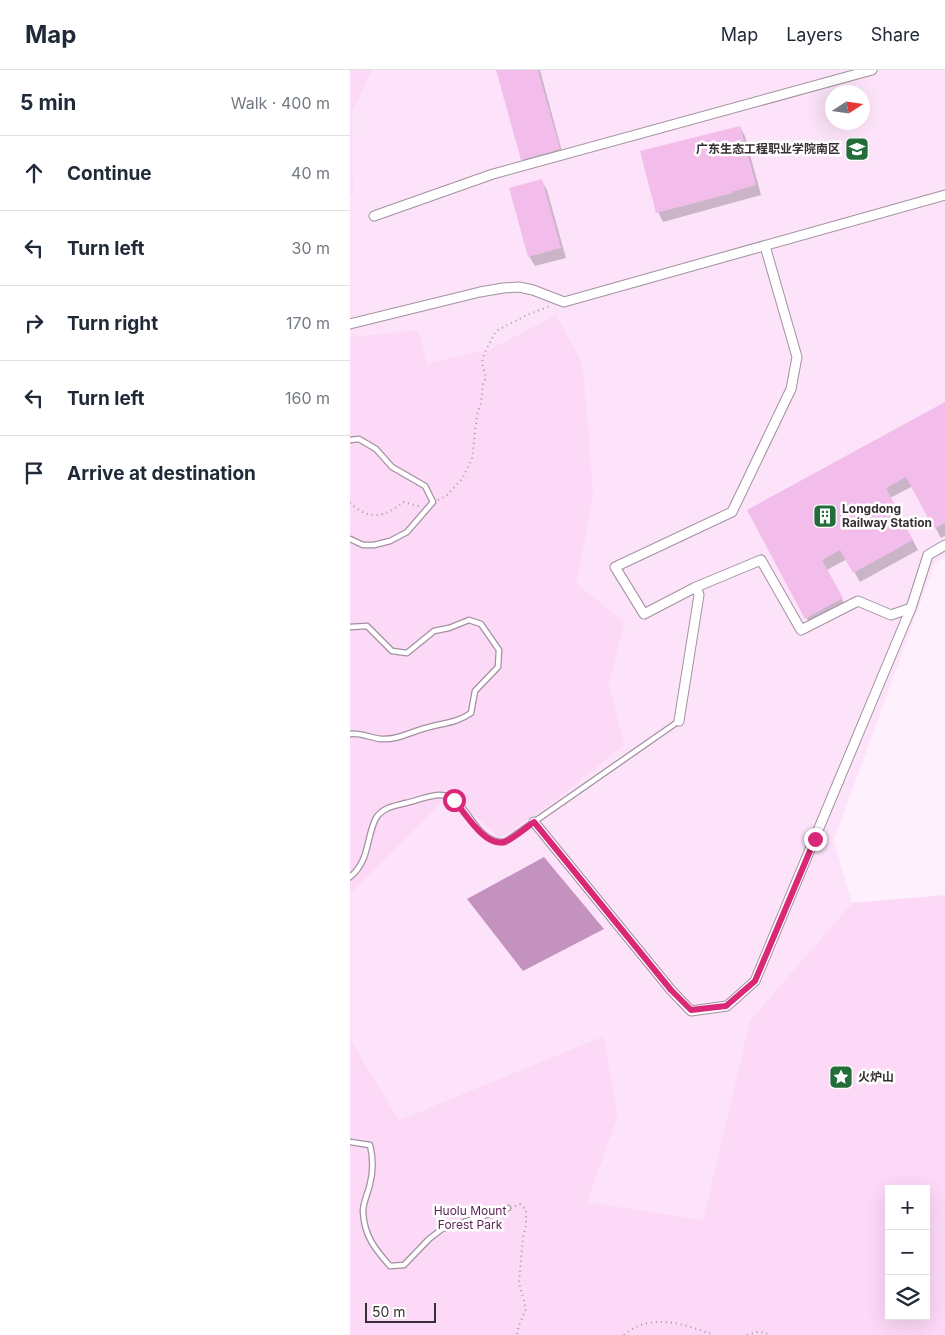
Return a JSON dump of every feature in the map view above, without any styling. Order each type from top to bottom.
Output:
[{"type":"street","points":[[374,216],[493,174],[872,70]]},
{"type":"street","points":[[350,324],[480,292],[504,288],[519,287],[533,290],[564,302],[945,195]]},
{"type":"street","points":[[765,246],[797,357],[791,389],[732,512],[615,567],[644,614],[696,587],[761,560],[801,630],[858,601],[891,616],[911,608]]},
{"type":"street","points":[[534,822],[671,990],[691,1010],[726,1006],[755,981],[911,608],[928,555],[945,545]]},
{"type":"street","points":[[679,721],[699,596],[696,587]]},
{"type":"lane","points":[[350,440],[360,439],[376,449],[392,467],[425,486],[433,502],[407,532],[390,540],[374,545],[363,545],[350,539]]},
{"type":"lane","points":[[350,627],[367,626],[392,650],[407,653],[434,631],[449,628],[469,620],[481,624],[499,650],[498,667],[475,691],[471,714],[462,720],[426,728],[399,738],[380,739],[355,733],[350,734]]},
{"type":"lane","points":[[350,877],[364,858],[376,818],[388,807],[440,795],[454,800],[485,837],[496,842],[505,842],[679,721]]},
{"type":"lane","points":[[350,1142],[370,1145],[372,1155],[371,1182],[363,1210],[366,1228],[373,1247],[390,1266],[404,1265],[428,1239],[442,1229],[508,1208]]},
{"type":"path","points":[[350,503],[368,515],[394,510],[403,502],[420,506],[446,496],[462,479],[472,459],[477,415],[481,403],[483,382],[486,378],[482,363],[484,354],[496,332],[527,315],[564,302]]},
{"type":"path","points":[[508,1208],[520,1204],[526,1210],[526,1226],[523,1237],[519,1282],[526,1309],[517,1335]]},
{"type":"path","points":[[624,1335],[633,1327],[661,1322],[683,1324],[714,1335]]},
{"type":"path","points":[[747,1335],[758,1332],[768,1335]]},
{"type":"shaded area","points":[[372,70],[945,70],[945,556],[935,563],[834,840],[852,903],[750,1020],[703,1220],[586,1202],[618,1116],[604,1036],[399,1120],[350,1039],[350,894],[450,794],[623,745],[609,685],[625,624],[577,584],[593,495],[588,418],[582,362],[556,315],[490,349],[426,363],[350,337],[350,197],[353,196],[352,113]]},
{"type":"shaded area","points":[[544,857],[604,929],[523,971],[467,899]]},
{"type":"green space","points":[[350,70],[372,70],[352,113],[353,196],[350,197]]},
{"type":"green space","points":[[556,315],[582,362],[588,418],[593,495],[577,584],[625,623],[609,685],[624,745],[551,804],[500,838],[450,794],[350,894],[350,337],[418,330],[427,363],[490,349]]},
{"type":"green space","name":"Huolu Mount Forest Park","points":[[945,895],[945,1335],[350,1335],[350,1039],[399,1120],[604,1036],[618,1116],[587,1202],[703,1220],[750,1020],[852,903]]},
{"type":"building","points":[[496,70],[538,70],[560,149],[521,160]]},
{"type":"building","points":[[740,126],[756,185],[733,193],[656,213],[640,151]]},
{"type":"building","points":[[542,179],[561,248],[528,257],[509,188]]},
{"type":"building","name":"Longdong Railway Station","points":[[945,402],[945,523],[934,529],[906,477],[886,488],[913,540],[853,573],[840,550],[822,560],[843,598],[805,619],[747,510]]},
{"type":"place","name":"广东生态工程职业学院南区","points":[[857,149]]},
{"type":"place","name":"Longdong Railway Station","points":[[825,516]]},
{"type":"place","name":"火炉山","points":[[841,1077]]},
{"type":"route","points":[[454,800],[485,837],[496,842],[505,842],[534,822],[671,990],[691,1010],[726,1006],[755,981],[815,839]]}]
